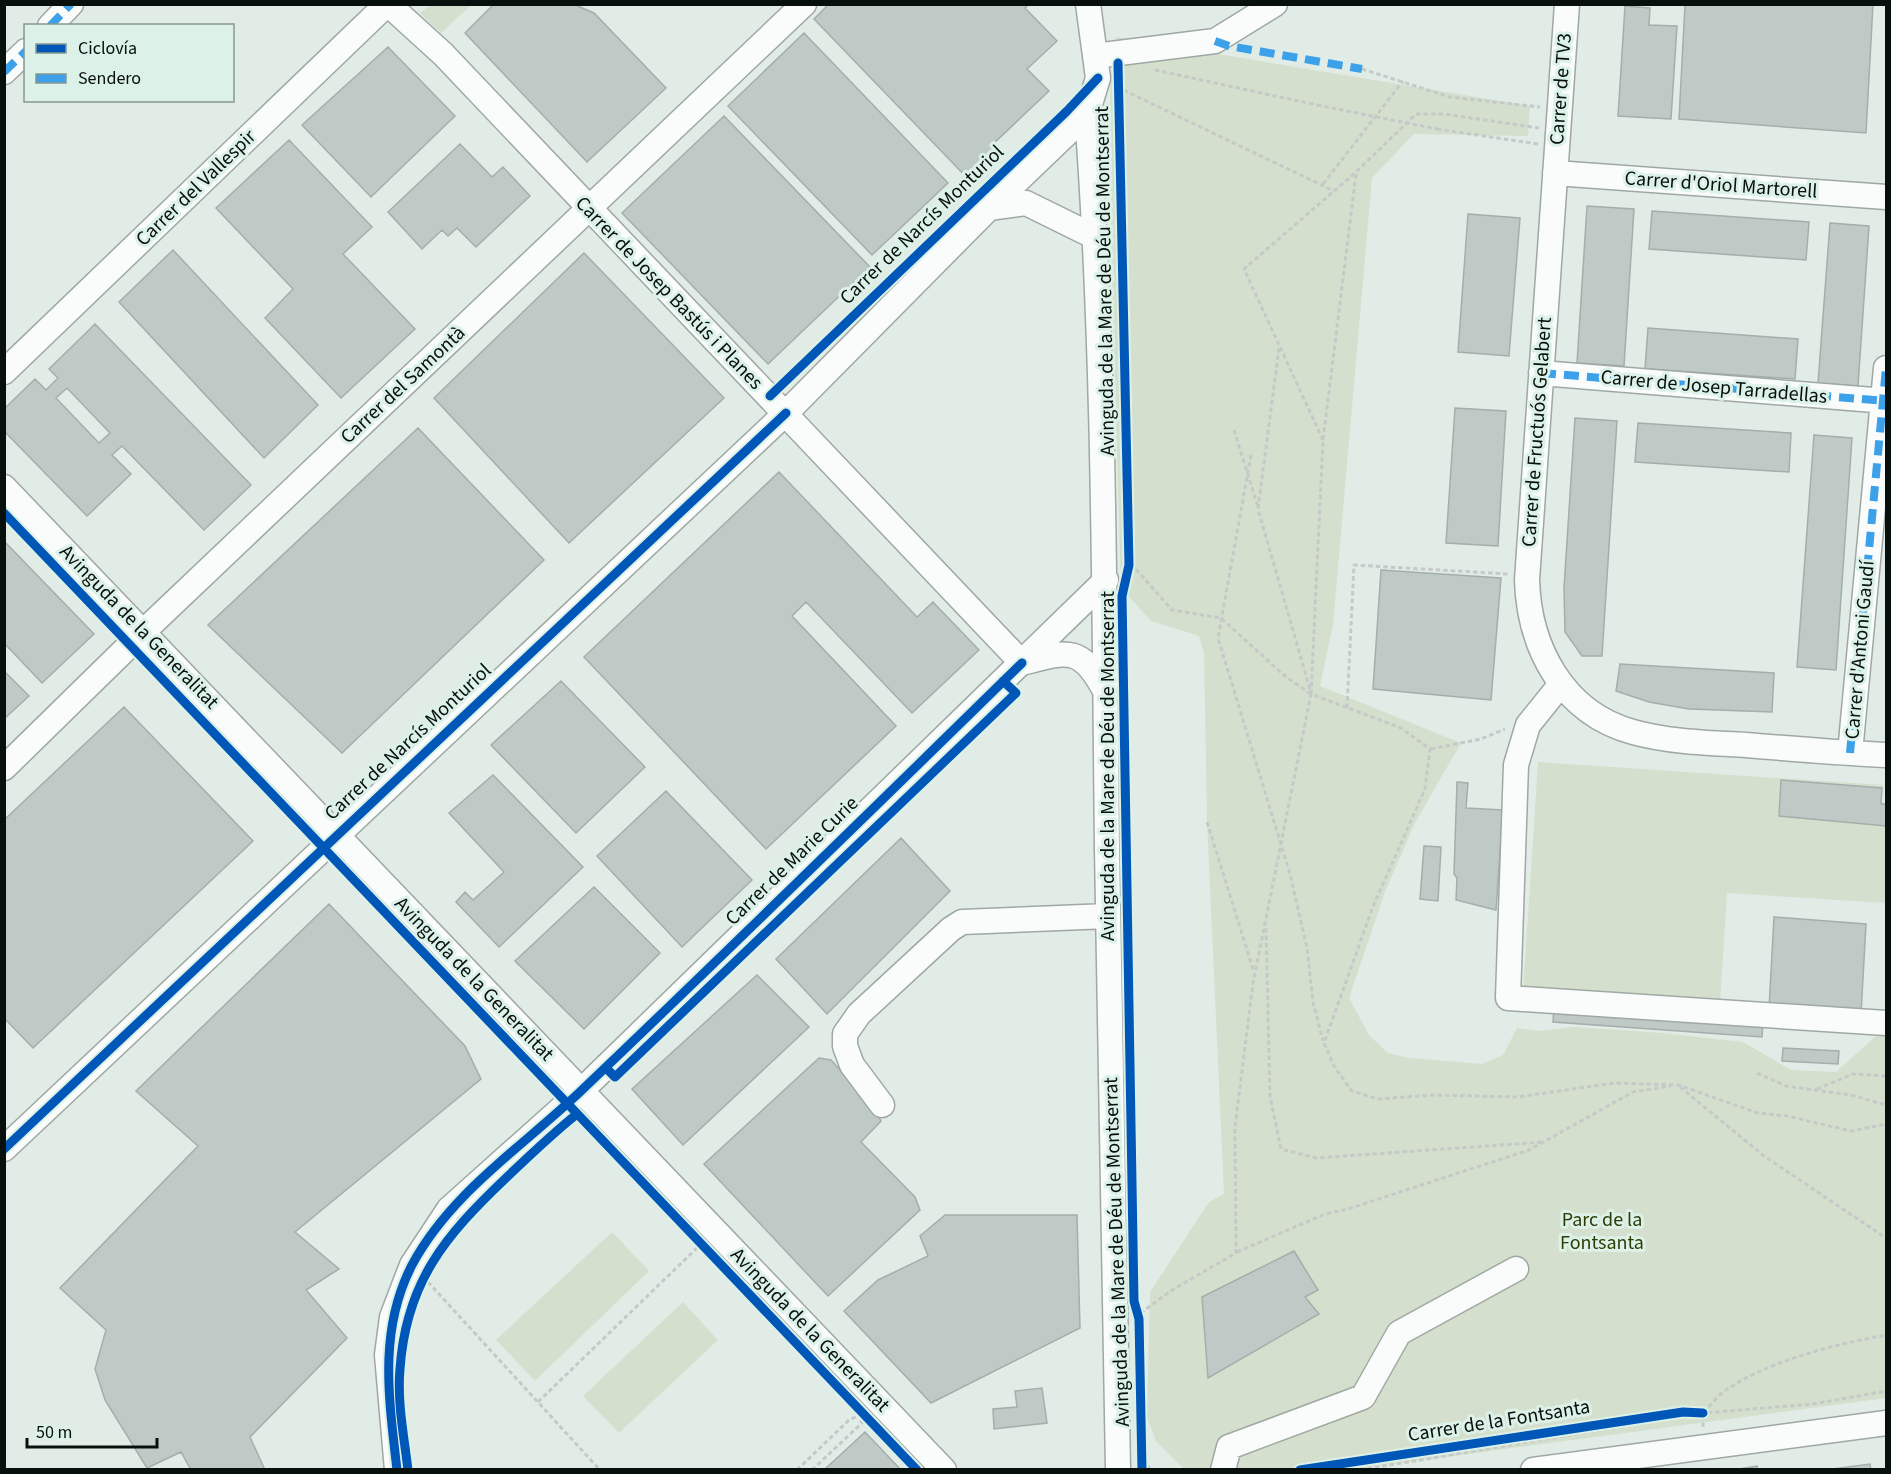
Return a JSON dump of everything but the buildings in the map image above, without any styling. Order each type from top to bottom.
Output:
[{"type":"street","points":[[52,24],[71,4]]},
{"type":"street","name":"Carrer de Josep Bastús i Planes","points":[[388,4],[443,54],[588,210],[786,413],[1022,663]]},
{"type":"street","name":"Carrer del Vallespir","points":[[4,372],[388,4]]},
{"type":"street","name":"Carrer del Samontà","points":[[4,768],[143,632],[804,4]]},
{"type":"street","name":"Avinguda de la Mare de Déu de Montserrat","points":[[1088,4],[1111,78],[1086,114],[1116,579],[1105,691],[1118,1470]]},
{"type":"street","points":[[1111,78],[1215,41],[1275,4]]},
{"type":"street","name":"Carrer de TV3","points":[[1555,173],[1567,4]]},
{"type":"street","points":[[4,72],[24,53]]},
{"type":"street","name":"Carrer de Narcís Monturiol","points":[[4,1149],[786,413],[989,208],[1086,114]]},
{"type":"street","name":"Carrer d'Oriol Martorell","points":[[1555,173],[1887,198]]},
{"type":"street","name":"Carrer de Fructuós Gelabert","points":[[1555,173],[1527,600],[1536,639],[1546,663],[1561,684],[1600,718],[1631,731],[1732,744],[1887,755]]},
{"type":"street","name":"Carrer de Narcís Monturiol","points":[[989,208],[1026,203],[1095,237]]},
{"type":"street","name":"Carrer d'Antoni Gaudí","points":[[1850,753],[1887,369]]},
{"type":"street","name":"Carrer de Josep Tarradellas","points":[[1541,373],[1885,401]]},
{"type":"street","name":"Avinguda de la Generalitat","points":[[4,488],[944,1470]]},
{"type":"street","name":"Carrer de Marie Curie","points":[[397,1470],[387,1355],[392,1317],[412,1265],[449,1209],[581,1091],[1022,663],[1116,579]]},
{"type":"street","name":"Carrer de Marie Curie","points":[[1022,663],[1059,653],[1075,655],[1093,667],[1105,691]]},
{"type":"street","points":[[1561,684],[1528,725],[1516,765],[1508,998],[1887,1023]]},
{"type":"street","points":[[882,1105],[852,1065],[845,1046],[845,1034],[860,1014],[951,929],[962,922],[1108,916]]},
{"type":"street","points":[[1223,1470],[1229,1448],[1363,1397],[1399,1333],[1516,1269]]},
{"type":"street","points":[[1533,1470],[1667,1461],[1887,1424]]},
{"type":"path","points":[[1362,69],[1559,129]]},
{"type":"path","points":[[1153,70],[1437,129],[1559,129]]},
{"type":"path","points":[[1111,78],[1334,190]]},
{"type":"path","points":[[1323,184],[1403,81]]},
{"type":"path","points":[[1323,440],[1244,269],[1356,172],[1416,114],[1444,114],[1559,129]]},
{"type":"path","points":[[1236,1252],[1235,1127],[1255,974],[1281,844],[1288,822],[1311,694],[1323,440],[1356,172]]},
{"type":"path","points":[[1258,509],[1279,347]]},
{"type":"path","points":[[1234,430],[1311,694]]},
{"type":"path","points":[[1251,455],[1218,638],[1281,844],[1307,948],[1313,1002],[1324,1043],[1335,1068],[1352,1091],[1378,1099],[1433,1095],[1517,1097],[1615,1083],[1678,1085],[1758,1113],[1787,1116],[1851,1131],[1887,1124]]},
{"type":"path","points":[[1129,565],[1172,610],[1221,618],[1286,677],[1311,694],[1401,728],[1430,749],[1481,739],[1537,715]]},
{"type":"path","points":[[1347,708],[1354,565],[1496,573]]},
{"type":"path","points":[[1324,1043],[1372,909],[1425,789],[1430,749]]},
{"type":"path","points":[[1207,822],[1255,974]]},
{"type":"path","points":[[1266,922],[1270,1097],[1281,1149],[1316,1158],[1547,1142]]},
{"type":"path","points":[[1757,1072],[1786,1086],[1851,1095],[1887,1105]]},
{"type":"path","points":[[1815,1090],[1853,1074],[1887,1076]]},
{"type":"path","points":[[1150,1470],[1143,1453],[1142,1312],[1172,1290],[1236,1252],[1326,1214],[1411,1189],[1547,1142],[1633,1092],[1678,1085],[1764,1156],[1887,1238]]},
{"type":"path","points":[[538,1402],[702,1244]]},
{"type":"path","points":[[418,1286],[425,1271]]},
{"type":"path","points":[[443,1298],[600,1470]]},
{"type":"path","points":[[1703,1413],[1725,1391],[1771,1367],[1854,1341],[1887,1335]]},
{"type":"path","points":[[1703,1413],[1813,1404],[1887,1391]]},
{"type":"path","points":[[797,1470],[849,1420],[862,1415],[862,1423],[812,1470]]},
{"type":"green space","points":[[430,5],[471,5],[441,33],[420,13]]},
{"type":"green space","name":"Parc de la Fontsanta","points":[[1116,37],[1530,106],[1528,136],[1414,134],[1372,178],[1333,625],[1320,686],[1461,743],[1415,823],[1385,892],[1349,998],[1369,1035],[1388,1053],[1409,1058],[1482,1064],[1503,1055],[1517,1028],[1540,1031],[1574,1027],[1663,1033],[1743,1042],[1791,1070],[1836,1072],[1876,1036],[1886,1036],[1886,1398],[1348,1470],[1184,1469],[1156,1441],[1147,1417],[1150,1292],[1209,1202],[1224,1194],[1207,822],[1204,654],[1199,636],[1151,621],[1121,588],[1111,250],[1110,79]]},
{"type":"green space","points":[[1538,762],[1883,785],[1881,802],[1886,803],[1886,903],[1727,893],[1720,1004],[1523,992]]},
{"type":"green space","points":[[612,1232],[649,1271],[535,1381],[496,1340]]},
{"type":"green space","points":[[683,1302],[718,1340],[619,1433],[583,1396]]},
{"type":"marked path","points":[[52,24],[71,4]]},
{"type":"marked path","points":[[1215,41],[1229,46],[1362,69]]},
{"type":"marked path","points":[[4,72],[24,53]]},
{"type":"marked path","points":[[1850,753],[1886,368]]},
{"type":"marked path","points":[[1541,373],[1886,401]]},
{"type":"cycle path","points":[[1118,63],[1129,565],[1122,596],[1134,1301],[1139,1319],[1142,1470]]},
{"type":"cycle path","points":[[770,396],[1067,111],[1098,78]]},
{"type":"cycle path","points":[[4,1149],[786,413]]},
{"type":"cycle path","points":[[4,513],[917,1470]]},
{"type":"cycle path","points":[[397,1470],[389,1391],[390,1340],[401,1290],[412,1265],[428,1239],[468,1192],[583,1089],[1022,663]]},
{"type":"cycle path","points":[[606,1068],[615,1077],[1016,693],[1003,681]]},
{"type":"cycle path","points":[[408,1470],[399,1381],[404,1338],[420,1286],[447,1241],[484,1199],[577,1114]]},
{"type":"cycle path","name":"Carrer de la Fontsanta","points":[[1300,1470],[1683,1412],[1703,1413]]}]
